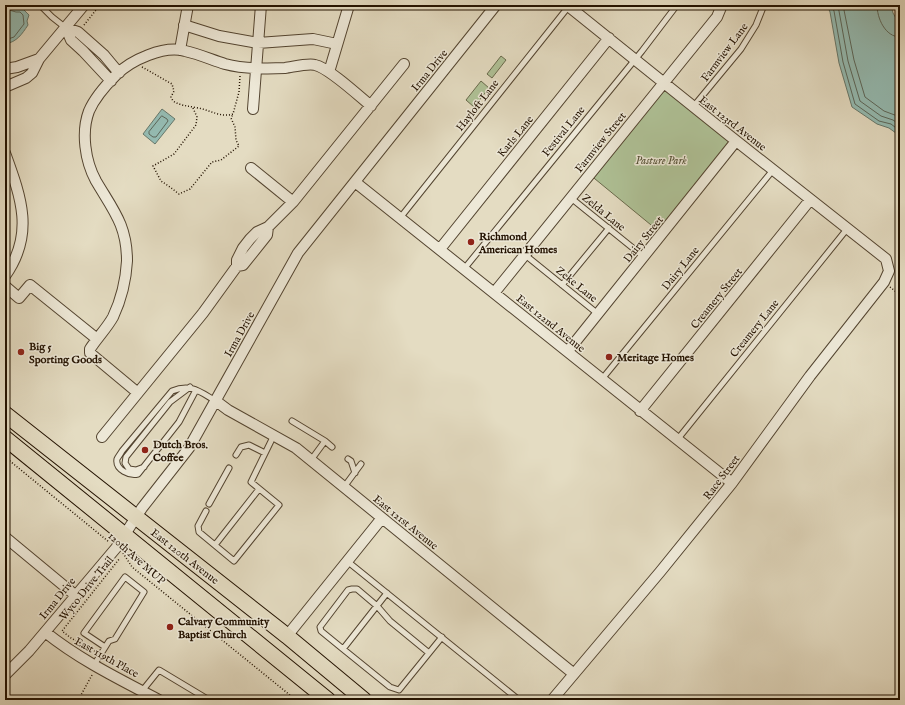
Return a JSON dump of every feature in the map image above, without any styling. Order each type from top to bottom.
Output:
[{"type":"main road","name":"East 120th Avenue","points":[[5,414],[287,636],[364,700]]},
{"type":"main road","name":"East 120th Avenue","points":[[5,438],[328,700]]},
{"type":"street","points":[[5,87],[26,78],[32,73],[39,59],[84,5]]},
{"type":"street","points":[[180,50],[188,5]]},
{"type":"street","points":[[253,109],[261,5]]},
{"type":"street","points":[[329,72],[349,5]]},
{"type":"street","name":"Irma Drive","points":[[5,675],[29,651],[76,595],[120,551],[125,536],[136,517],[189,448],[298,253],[496,5]]},
{"type":"street","name":"East 123rd Avenue","points":[[569,5],[663,83],[886,259]]},
{"type":"street","name":"Farmview Street","points":[[494,293],[718,16],[722,5]]},
{"type":"street","points":[[184,25],[219,36],[258,43],[313,39],[337,44]]},
{"type":"street","points":[[66,28],[78,32],[100,51],[119,72]]},
{"type":"street","points":[[66,28],[71,40],[97,64],[111,81]]},
{"type":"street","name":"Karls Lane","points":[[440,249],[609,38]]},
{"type":"street","points":[[138,393],[90,353],[90,349],[112,317],[122,290],[127,262],[125,240],[121,223],[113,207],[95,180],[86,155],[85,134],[89,111],[102,90],[119,72],[134,61],[160,51],[184,50],[227,64],[257,69],[285,68],[314,64],[329,72],[371,106]]},
{"type":"street","points":[[5,69],[18,67],[39,59]]},
{"type":"street","points":[[102,437],[203,313],[238,266],[237,260],[243,248],[250,239],[256,232],[268,227],[294,202],[404,64]]},
{"type":"street","name":"Dairy Street","points":[[568,351],[736,141]]},
{"type":"street","points":[[5,153],[18,191],[23,221],[22,238],[18,252],[15,261],[5,276]]},
{"type":"street","points":[[251,168],[294,202]]},
{"type":"street","name":"East 122nd Avenue","points":[[355,182],[732,483]]},
{"type":"street","name":"Creamery Street","points":[[640,410],[810,200]]},
{"type":"street","name":"Race Street","points":[[552,700],[660,572],[732,483],[810,376],[884,282],[890,271],[886,259]]},
{"type":"street","points":[[5,286],[18,298],[30,285],[97,339]]},
{"type":"street","name":"East 121st Avenue","points":[[216,402],[296,448],[574,674]]},
{"type":"street","points":[[287,636],[382,518]]},
{"type":"street","points":[[5,537],[76,595]]},
{"type":"street","name":"East 119th Place","points":[[45,632],[94,668],[156,699]]},
{"type":"lane","points":[[40,5],[66,28]]},
{"type":"lane","name":"Hayloft Lane","points":[[400,218],[569,5]]},
{"type":"lane","name":"Festival Lane","points":[[464,269],[677,5]]},
{"type":"lane","name":"Farmview Lane","points":[[693,107],[741,49],[756,25],[764,5]]},
{"type":"lane","name":"Dairy Lane","points":[[602,379],[773,170]]},
{"type":"lane","name":"Zelda Lane","points":[[571,198],[644,257]]},
{"type":"lane","points":[[562,284],[609,228]]},
{"type":"lane","name":"Creamery Lane","points":[[677,440],[847,229]]},
{"type":"lane","name":"Zeke Lane","points":[[524,254],[598,314]]},
{"type":"lane","points":[[196,390],[185,412],[138,474],[126,474],[117,465],[117,459],[167,395],[172,391],[178,388],[190,387],[196,390],[216,402]]},
{"type":"lane","points":[[292,421],[325,441],[332,447]]},
{"type":"lane","points":[[206,511],[198,526],[199,532],[234,561],[280,505],[251,482],[274,435]]},
{"type":"lane","points":[[311,460],[325,441]]},
{"type":"lane","points":[[236,455],[241,447],[249,445],[265,453]]},
{"type":"lane","points":[[348,459],[351,461],[355,473]]},
{"type":"lane","points":[[344,486],[361,464]]},
{"type":"lane","points":[[209,504],[229,468]]},
{"type":"lane","points":[[215,545],[259,489]]},
{"type":"lane","points":[[348,561],[519,700]]},
{"type":"lane","points":[[94,668],[105,647],[109,641],[115,639],[144,592],[125,577],[84,633],[105,647]]},
{"type":"lane","points":[[429,653],[390,621],[377,606],[355,589],[348,590],[346,598],[330,618],[320,625],[320,629],[342,649],[390,687],[399,690],[442,637]]},
{"type":"lane","points":[[342,649],[367,615],[377,606],[387,593]]},
{"type":"lane","points":[[142,691],[159,670],[209,700]]},
{"type":"path","points":[[78,32],[100,5]]},
{"type":"path","points":[[134,61],[172,84],[174,91],[171,97],[173,101],[193,108],[219,114],[233,114]]},
{"type":"path","points":[[193,108],[197,117],[196,125],[174,154],[153,166],[161,182],[179,194],[190,189],[212,162],[221,160],[239,146],[236,140],[235,127],[231,118],[239,92],[240,66]]},
{"type":"path","points":[[884,282],[900,295]]},
{"type":"path","name":"120th Ave MUP","points":[[5,457],[120,551],[132,567],[296,700]]},
{"type":"path","name":"Wyco Drive Trail","points":[[101,654],[71,638],[62,631],[120,551]]},
{"type":"path","points":[[80,700],[94,668]]},
{"type":"green space","points":[[501,56],[506,60],[492,78],[487,74]]},
{"type":"green space","points":[[481,81],[489,88],[474,107],[466,100]]},
{"type":"green space","name":"Pasture Park","points":[[663,83],[736,141],[662,234],[589,174]]},
{"type":"water","points":[[6,5],[16,9],[21,7],[29,15],[27,21],[28,25],[21,34],[13,41],[5,44]]},
{"type":"water","points":[[827,5],[891,5],[893,13],[900,25],[900,136],[889,128],[877,124],[852,107],[839,63],[830,12]]},
{"type":"water","points":[[162,109],[175,119],[155,144],[143,134]]},
{"type":"place","name":"Richmond American Homes","points":[[471,242]]},
{"type":"place","name":"Big 5 Sporting Goods","points":[[21,352]]},
{"type":"place","name":"Meritage Homes","points":[[609,357]]},
{"type":"place","name":"Dutch Bros. Coffee","points":[[145,450]]},
{"type":"place","name":"Calvary Community Baptist Church","points":[[170,627]]}]
